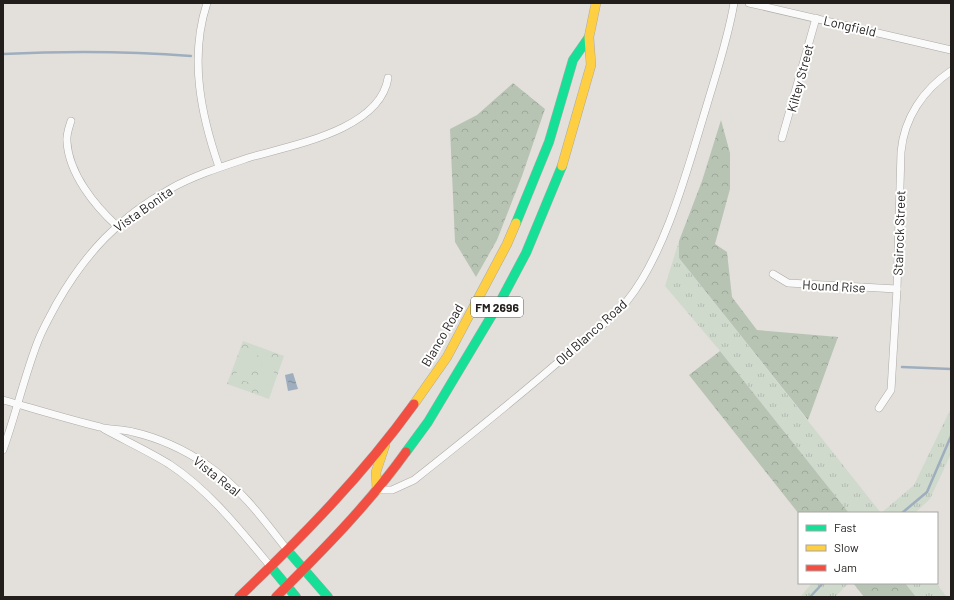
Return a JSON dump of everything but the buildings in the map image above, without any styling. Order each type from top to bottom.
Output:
[{"type":"main road","name":"Blanco Road","points":[[276,597],[377,490],[436,410],[498,306],[526,253],[551,196],[576,122],[591,65],[589,37],[596,3]]},
{"type":"main road","name":"Blanco Road","points":[[239,597],[288,551],[385,444],[447,357],[507,244],[549,142],[573,60],[589,37]]},
{"type":"main road","points":[[377,490],[374,478],[375,472],[382,461],[385,444]]},
{"type":"main road","points":[[288,551],[328,597]]},
{"type":"main road","points":[[271,567],[296,597]]},
{"type":"street","points":[[207,3],[201,31],[198,75],[205,124],[219,167]]},
{"type":"street","name":"Old Blanco Road","points":[[377,490],[392,490],[414,480],[536,382],[627,301],[656,254],[680,192],[716,73],[731,20],[734,3]]},
{"type":"street","name":"Longfield","points":[[749,3],[951,50]]},
{"type":"street","name":"Kiltey Street","points":[[782,138],[816,18]]},
{"type":"street","name":"Stairock Street","points":[[880,408],[892,390],[901,152],[904,134],[910,116],[920,100],[951,71]]},
{"type":"street","name":"Vista Bonita","points":[[3,450],[24,381],[46,323],[78,268],[102,239],[126,218],[170,189],[219,167],[312,142],[330,134],[363,115],[379,100],[386,88],[388,78]]},
{"type":"street","points":[[71,121],[66,141],[76,171],[93,200],[117,226]]},
{"type":"street","name":"Hound Rise","points":[[773,274],[788,283],[897,289]]},
{"type":"street","name":"Vista Real","points":[[3,400],[101,427],[131,432],[153,438],[180,450],[207,465],[248,500],[288,551]]},
{"type":"street","name":"Vista Real","points":[[101,427],[169,464],[205,492],[224,511],[271,567]]},
{"type":"green space","points":[[513,83],[545,109],[522,176],[497,240],[476,277],[455,242],[450,129],[477,115]]},
{"type":"green space","points":[[721,120],[730,153],[730,189],[715,244],[727,252],[732,297],[757,330],[838,337],[808,420],[679,258],[679,241],[702,181]]},
{"type":"green space","points":[[679,241],[679,258],[880,512],[848,512],[720,351],[665,286]]},
{"type":"green space","points":[[243,341],[284,356],[269,399],[227,384]]},
{"type":"green space","points":[[244,349],[258,354],[248,382],[235,378]]},
{"type":"green space","points":[[720,351],[848,512],[798,513],[689,375]]},
{"type":"green space","points":[[265,356],[278,361],[268,389],[255,384]]},
{"type":"green space","points":[[951,408],[951,454],[930,499],[916,512],[882,512],[914,485]]},
{"type":"green space","points":[[811,584],[848,584],[835,597],[800,597]]},
{"type":"green space","points":[[854,584],[906,584],[916,597],[864,597]]},
{"type":"green space","points":[[906,584],[937,584],[947,597],[916,597]]},
{"type":"water","points":[[293,373],[298,389],[288,391],[285,375]]},
{"type":"waterway","points":[[3,54],[97,52],[191,56]]},
{"type":"waterway","points":[[902,367],[951,369]]},
{"type":"waterway","points":[[903,512],[927,492],[951,436]]},
{"type":"waterway","points":[[810,597],[822,584]]},
{"type":"traffic: fast","points":[[516,223],[549,142],[573,60],[589,37]]},
{"type":"traffic: fast","points":[[406,452],[428,422],[501,300],[526,253],[562,166]]},
{"type":"traffic: fast","points":[[288,551],[328,597]]},
{"type":"traffic: fast","points":[[271,567],[296,597]]},
{"type":"traffic: slow","points":[[562,166],[591,65],[589,37],[596,3]]},
{"type":"traffic: slow","points":[[414,404],[447,357],[507,244],[516,223]]},
{"type":"traffic: slow","points":[[377,490],[376,472],[385,445]]},
{"type":"traffic: jam","points":[[239,597],[286,552],[331,505],[374,456],[414,404]]},
{"type":"traffic: jam","points":[[276,597],[360,509],[406,452]]}]
